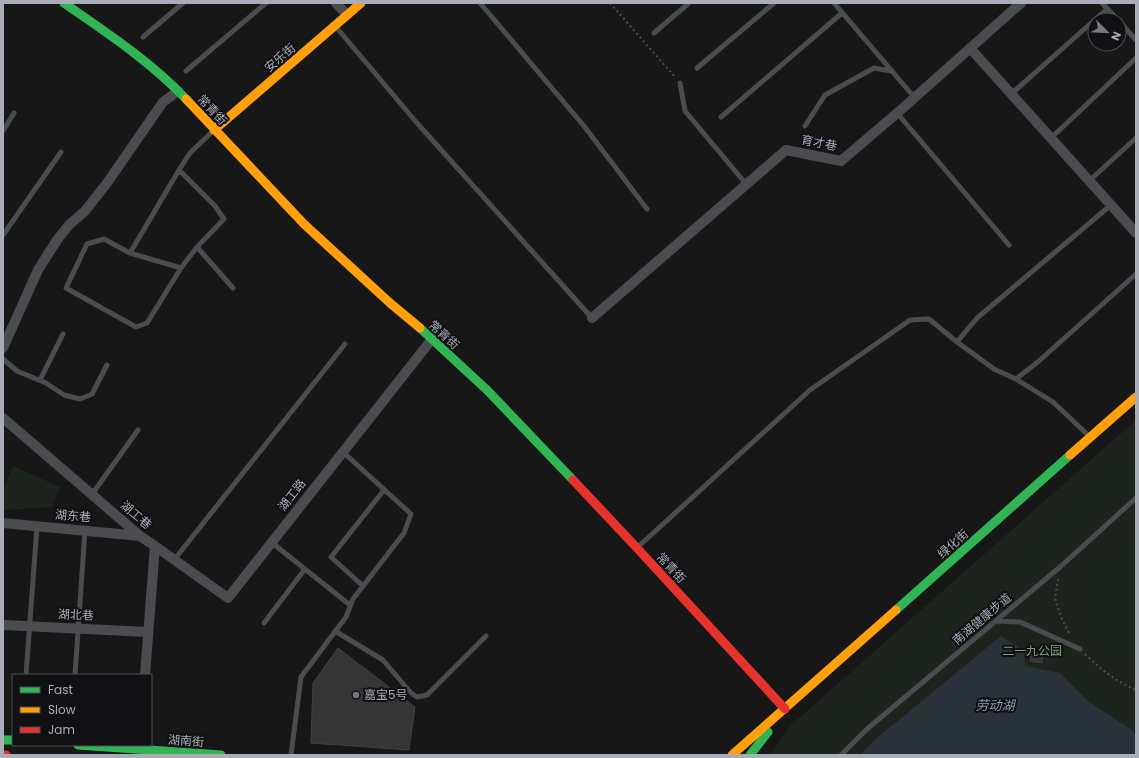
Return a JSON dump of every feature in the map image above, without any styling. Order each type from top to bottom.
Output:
[{"type":"street","name":"常青街","points":[[64,3],[126,46],[167,79],[304,224],[488,391],[785,709]]},
{"type":"street","points":[[336,3],[347,15]]},
{"type":"street","name":"安乐街","points":[[214,130],[361,3]]},
{"type":"street","name":"育才巷","points":[[592,318],[786,150],[841,160],[897,113],[1021,3]]},
{"type":"street","points":[[970,48],[1136,233]]},
{"type":"street","points":[[3,348],[38,270],[57,240],[69,225],[85,211],[107,183],[163,102],[178,91]]},
{"type":"street","name":"湖工路","points":[[155,546],[228,598],[432,339]]},
{"type":"street","name":"绿化街","points":[[732,755],[1136,397]]},
{"type":"street","name":"湖工巷","points":[[3,418],[140,536],[155,546],[145,674]]},
{"type":"street","name":"湖东巷","points":[[3,523],[140,536]]},
{"type":"street","name":"湖北巷","points":[[3,625],[148,632]]},
{"type":"street","name":"绿化街","points":[[750,755],[785,709]]},
{"type":"street","name":"湖南街","points":[[108,746],[139,747],[221,755]]},
{"type":"lane","points":[[143,37],[183,3]]},
{"type":"lane","points":[[186,72],[266,3]]},
{"type":"lane","points":[[480,3],[584,126],[647,209]]},
{"type":"lane","points":[[654,33],[689,3]]},
{"type":"lane","points":[[697,68],[774,3]]},
{"type":"lane","points":[[834,3],[914,97]]},
{"type":"lane","points":[[1102,3],[1110,12]]},
{"type":"lane","points":[[1012,94],[1107,9]]},
{"type":"lane","points":[[721,116],[842,13]]},
{"type":"lane","points":[[335,26],[417,123],[592,318]]},
{"type":"lane","points":[[1127,30],[1136,40]]},
{"type":"lane","points":[[1051,138],[1136,58]]},
{"type":"lane","points":[[805,126],[825,95],[874,68],[892,71]]},
{"type":"lane","points":[[680,83],[685,111],[746,184]]},
{"type":"lane","points":[[3,131],[14,113]]},
{"type":"lane","points":[[897,113],[1009,245]]},
{"type":"lane","points":[[130,253],[178,170],[190,153],[214,130]]},
{"type":"lane","points":[[1089,181],[1136,138]]},
{"type":"lane","points":[[3,234],[61,152]]},
{"type":"lane","points":[[178,170],[215,206],[224,219],[197,247],[181,268],[147,323],[136,327],[66,288],[87,244],[104,239],[130,253],[181,268]]},
{"type":"lane","points":[[957,342],[977,318],[1111,205]]},
{"type":"lane","points":[[197,247],[233,288]]},
{"type":"lane","points":[[1016,379],[1040,361],[1136,274]]},
{"type":"lane","points":[[636,548],[810,390],[910,320],[929,319],[994,369],[1016,379],[1053,402],[1091,437]]},
{"type":"lane","points":[[40,380],[63,334]]},
{"type":"lane","points":[[174,560],[345,344]]},
{"type":"lane","points":[[3,359],[16,371],[40,380],[64,395],[80,399],[92,394],[107,365]]},
{"type":"lane","points":[[95,490],[138,430]]},
{"type":"lane","points":[[291,755],[301,677],[346,617],[353,599],[404,532],[411,514],[343,452]]},
{"type":"lane","points":[[363,586],[331,558],[384,490]]},
{"type":"lane","name":"南湖健康步道","points":[[841,755],[867,729],[1060,567],[1136,498]]},
{"type":"lane","points":[[26,674],[37,526]]},
{"type":"lane","points":[[75,674],[85,530]]},
{"type":"lane","points":[[272,542],[350,605]]},
{"type":"lane","points":[[264,623],[305,569]]},
{"type":"lane","points":[[996,621],[1020,622],[1080,649]]},
{"type":"lane","points":[[335,631],[383,660],[411,693],[417,697],[427,695],[486,636]]},
{"type":"path","points":[[610,3],[680,83]]},
{"type":"path","points":[[1060,567],[1056,599],[1069,634],[1080,649],[1095,664],[1118,682],[1136,690]]},
{"type":"green space","name":"二一九公园","points":[[1136,420],[1136,755],[770,755],[790,726]]},
{"type":"green space","points":[[13,466],[60,487],[52,507],[3,510],[3,490]]},
{"type":"water","name":"劳动湖","points":[[1001,636],[1024,651],[1025,666],[1060,673],[1088,701],[1132,730],[1136,736],[1136,755],[860,755],[877,738]]},
{"type":"building","name":"嘉宝5号","points":[[338,648],[415,707],[409,750],[311,743],[313,683]]},
{"type":"building","points":[[1031,652],[1043,653],[1042,663],[1030,661]]},
{"type":"traffic: fast","points":[[64,3],[143,60],[186,99]]},
{"type":"traffic: fast","points":[[420,328],[488,391],[573,480]]},
{"type":"traffic: fast","points":[[896,610],[1070,455]]},
{"type":"traffic: fast","points":[[750,755],[768,732]]},
{"type":"traffic: fast","points":[[3,740],[12,740]]},
{"type":"traffic: fast","points":[[92,746],[221,755]]},
{"type":"traffic: slow","points":[[214,130],[361,3]]},
{"type":"traffic: slow","points":[[186,99],[304,224],[390,303],[420,328]]},
{"type":"traffic: slow","points":[[1070,455],[1136,397]]},
{"type":"traffic: slow","points":[[732,755],[896,610]]},
{"type":"traffic: jam","points":[[573,480],[785,709]]},
{"type":"place","name":"嘉宝5号","points":[[356,695]]}]
